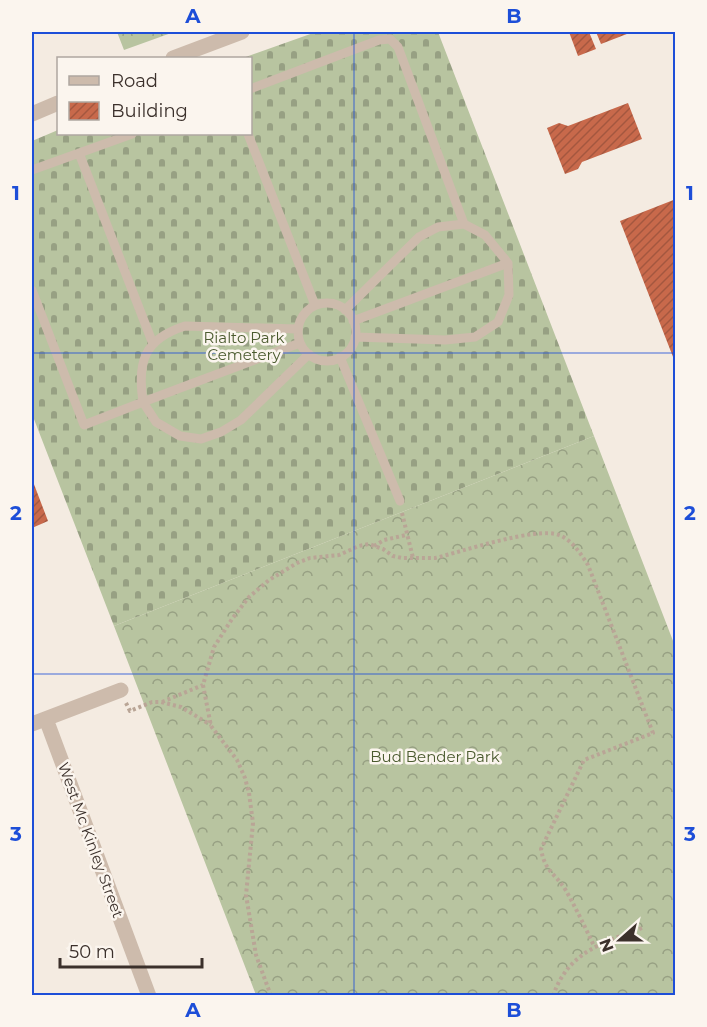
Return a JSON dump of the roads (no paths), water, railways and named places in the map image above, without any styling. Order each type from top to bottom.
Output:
[{"type":"street","points":[[176,57],[242,32]]},
{"type":"street","points":[[32,114],[57,104]]},
{"type":"street","points":[[39,722],[121,690]]},
{"type":"street","name":"West Mc Kinley Street","points":[[39,722],[149,996]]},
{"type":"lane","points":[[252,88],[379,40],[390,39],[398,47],[464,224]]},
{"type":"lane","points":[[32,170],[129,135]]},
{"type":"lane","points":[[248,135],[315,305]]},
{"type":"lane","points":[[80,153],[153,344]]},
{"type":"lane","points":[[345,310],[419,237],[438,227],[464,224],[485,235],[508,262],[509,295],[498,322],[475,337],[446,340],[355,337]]},
{"type":"lane","points":[[353,321],[508,262]]},
{"type":"lane","points":[[32,290],[84,425],[300,343]]},
{"type":"lane","points":[[331,303],[345,310],[353,321],[355,337],[352,346],[339,357],[323,360],[309,354],[300,343],[298,329],[303,315],[315,305],[331,303]]},
{"type":"lane","points":[[298,329],[186,326],[162,335],[146,352],[141,365],[140,382],[143,402],[156,422],[180,436],[201,439],[222,432],[241,420],[309,354]]},
{"type":"lane","points":[[339,357],[400,501]]},
{"type":"park label","name":"Rialto Park Cemetery","points":[[244,346]]},
{"type":"park label","name":"Bud Bender Park","points":[[435,756]]}]
